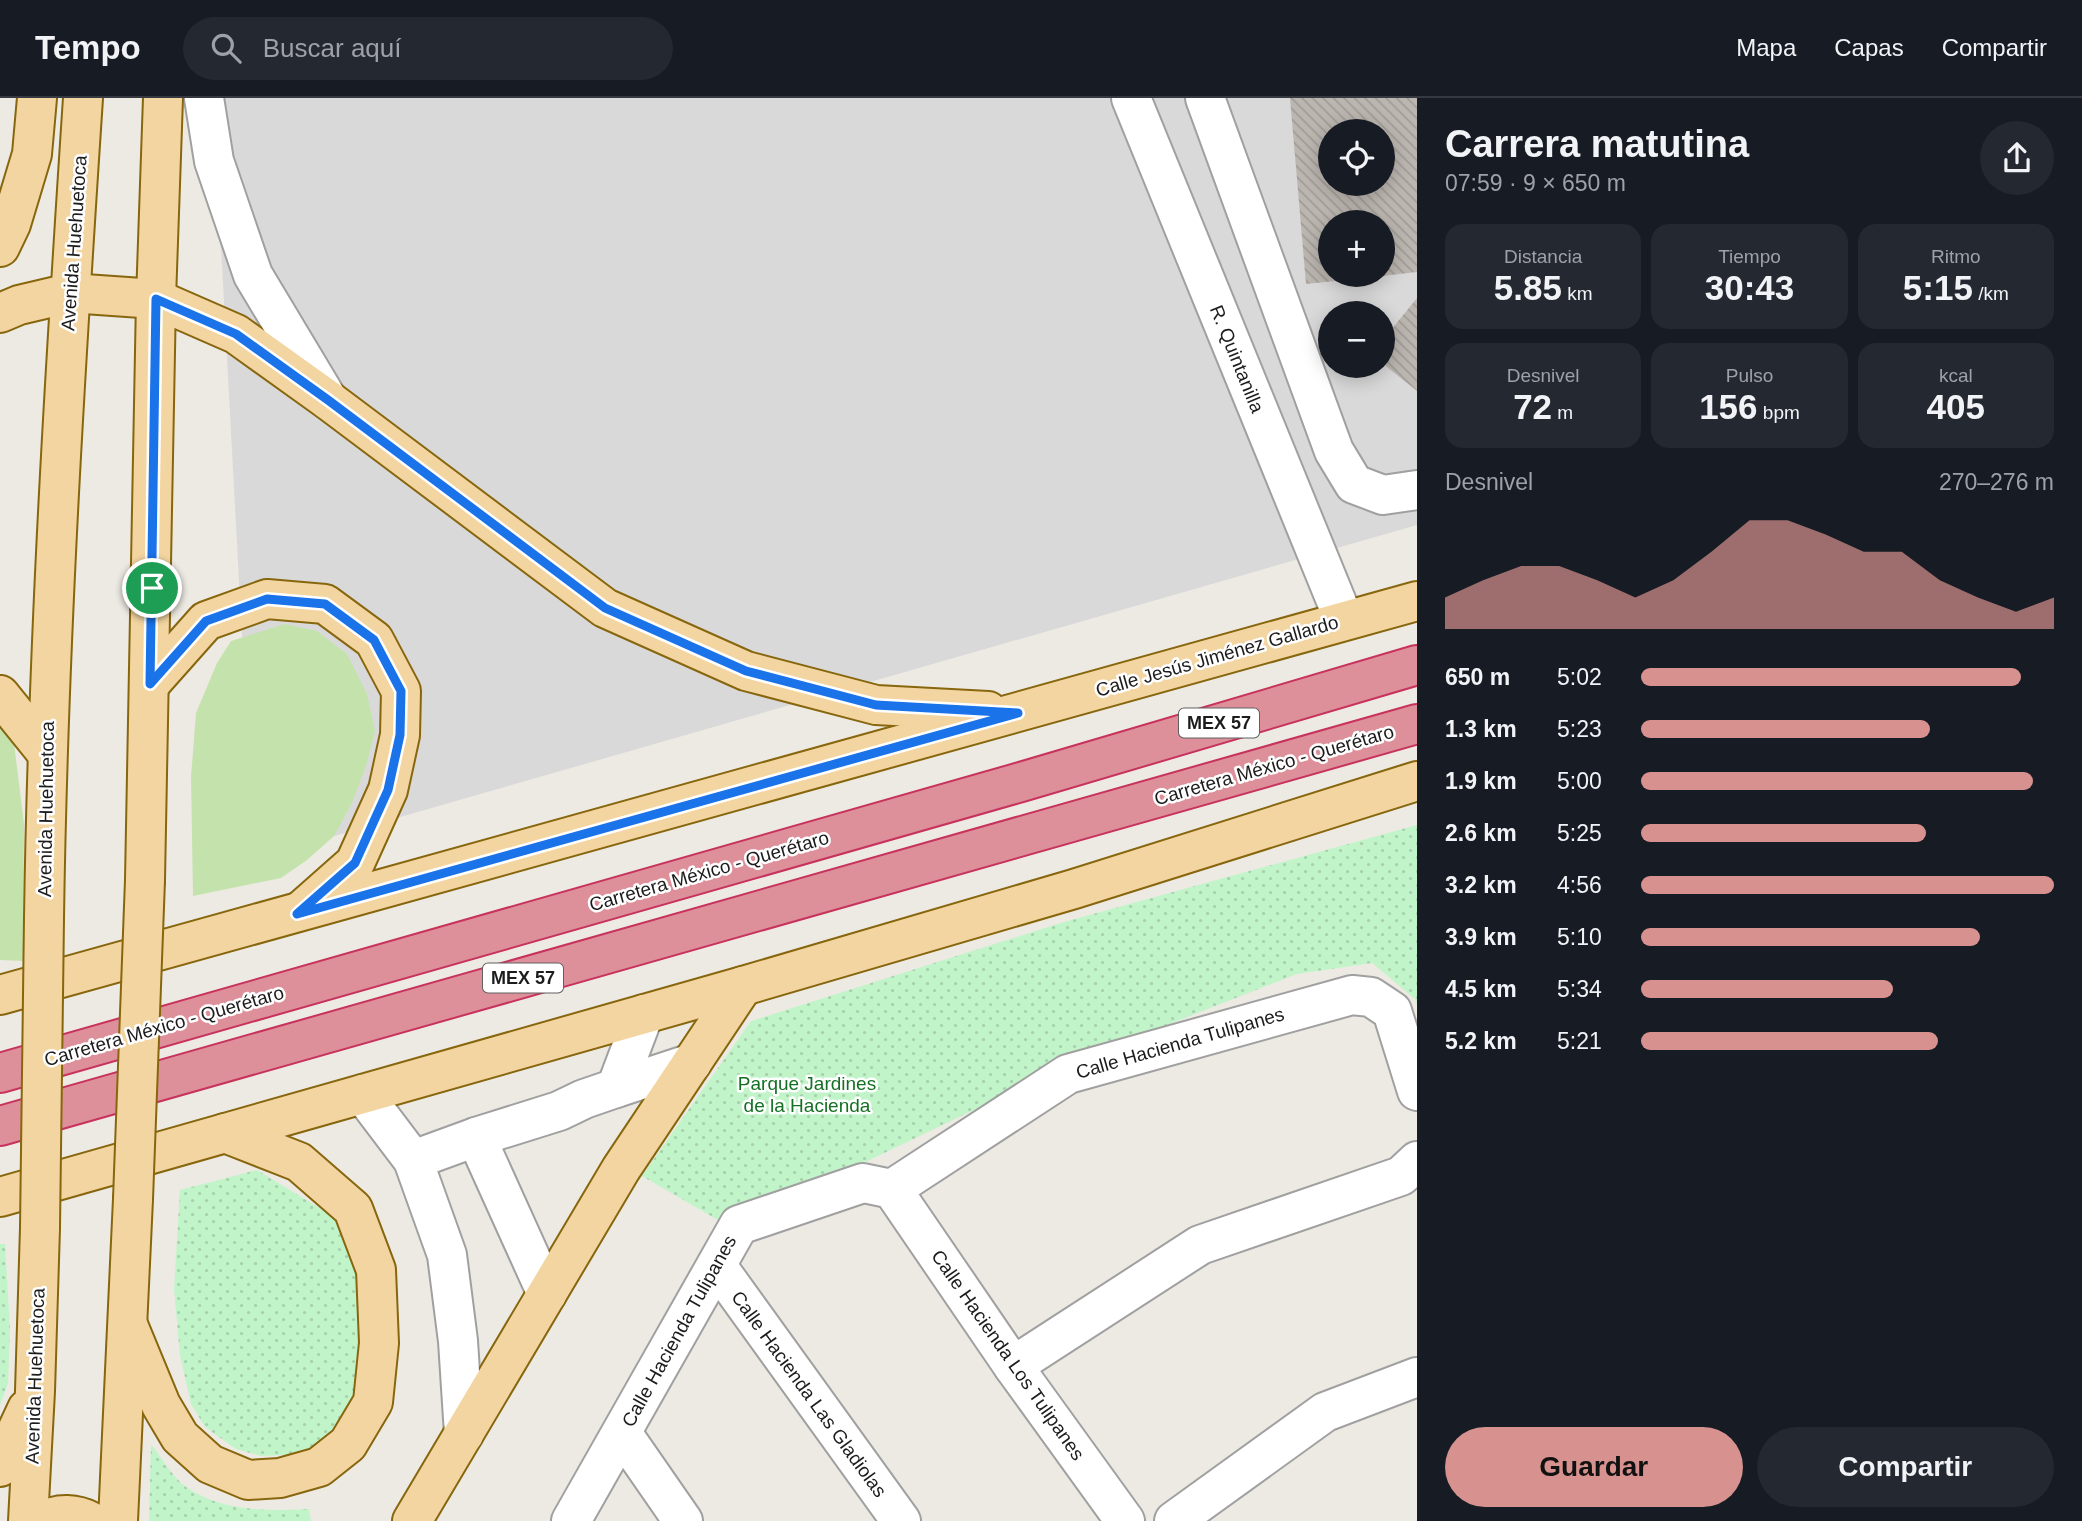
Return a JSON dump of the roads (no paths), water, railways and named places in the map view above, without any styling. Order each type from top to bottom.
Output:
[{"type":"highway","name":"Carretera México - Querétaro","points":[[0,1073],[1021,782],[1417,665]]},
{"type":"highway","name":"Carretera México - Querétaro","points":[[0,1126],[1417,724]]},
{"type":"main road","points":[[0,247],[32,154],[37,98]]},
{"type":"main road","name":"Avenida Huehuetoca","points":[[28,1521],[40,1228],[46,752],[83,98]]},
{"type":"main road","points":[[118,1521],[134,1199],[145,880],[156,299],[163,98]]},
{"type":"main road","points":[[0,313],[19,305],[70,293],[156,299],[236,334],[605,608],[746,671],[876,705],[1018,713]]},
{"type":"main road","points":[[150,684],[206,621],[267,599],[325,604],[374,640],[401,691],[400,735],[388,790],[355,863],[297,914]]},
{"type":"main road","name":"Calle Jesús Jiménez Gallardo","points":[[5,992],[297,914],[1417,601]]},
{"type":"main road","points":[[0,695],[46,752]]},
{"type":"main road","points":[[0,1197],[1074,889],[1417,781]]},
{"type":"main road","points":[[412,1521],[621,1169],[743,986]]},
{"type":"main road","points":[[128,1325],[161,1405],[180,1437],[210,1464],[248,1480],[280,1478],[319,1467],[348,1444],[373,1402],[379,1343],[376,1270],[353,1209],[299,1162],[225,1133]]},
{"type":"main road","points":[[0,1467],[35,1391]]},
{"type":"main road","points":[[45,1521],[77,1514],[90,1521]]},
{"type":"street","points":[[204,98],[214,160],[253,275],[328,400]]},
{"type":"street","name":"R. Quintanilla","points":[[1131,98],[1344,620]]},
{"type":"street","points":[[1205,98],[1334,451],[1354,485],[1383,495],[1417,490]]},
{"type":"street","name":"Calle Hacienda Tulipanes","points":[[571,1521],[739,1225],[863,1182],[892,1189],[1068,1073],[1352,995],[1371,998],[1392,1012],[1417,1091]]},
{"type":"street","points":[[616,1088],[644,1014]]},
{"type":"street","points":[[413,1160],[692,1063]]},
{"type":"street","points":[[363,1094],[413,1160],[447,1255],[458,1341],[464,1434]]},
{"type":"street","points":[[476,1138],[547,1294]]},
{"type":"street","points":[[1013,1366],[1200,1245],[1401,1176],[1417,1161]]},
{"type":"street","name":"Calle Hacienda Los Tulipanes","points":[[892,1189],[1013,1366],[1125,1521]]},
{"type":"street","name":"Calle Hacienda Las Gladiolas","points":[[717,1266],[901,1521]]},
{"type":"street","points":[[1174,1521],[1325,1412],[1417,1377]]},
{"type":"street","points":[[622,1433],[684,1521]]},
{"type":"park label","name":"Parque Jardines de la Hacienda","points":[[807,1094]]}]
